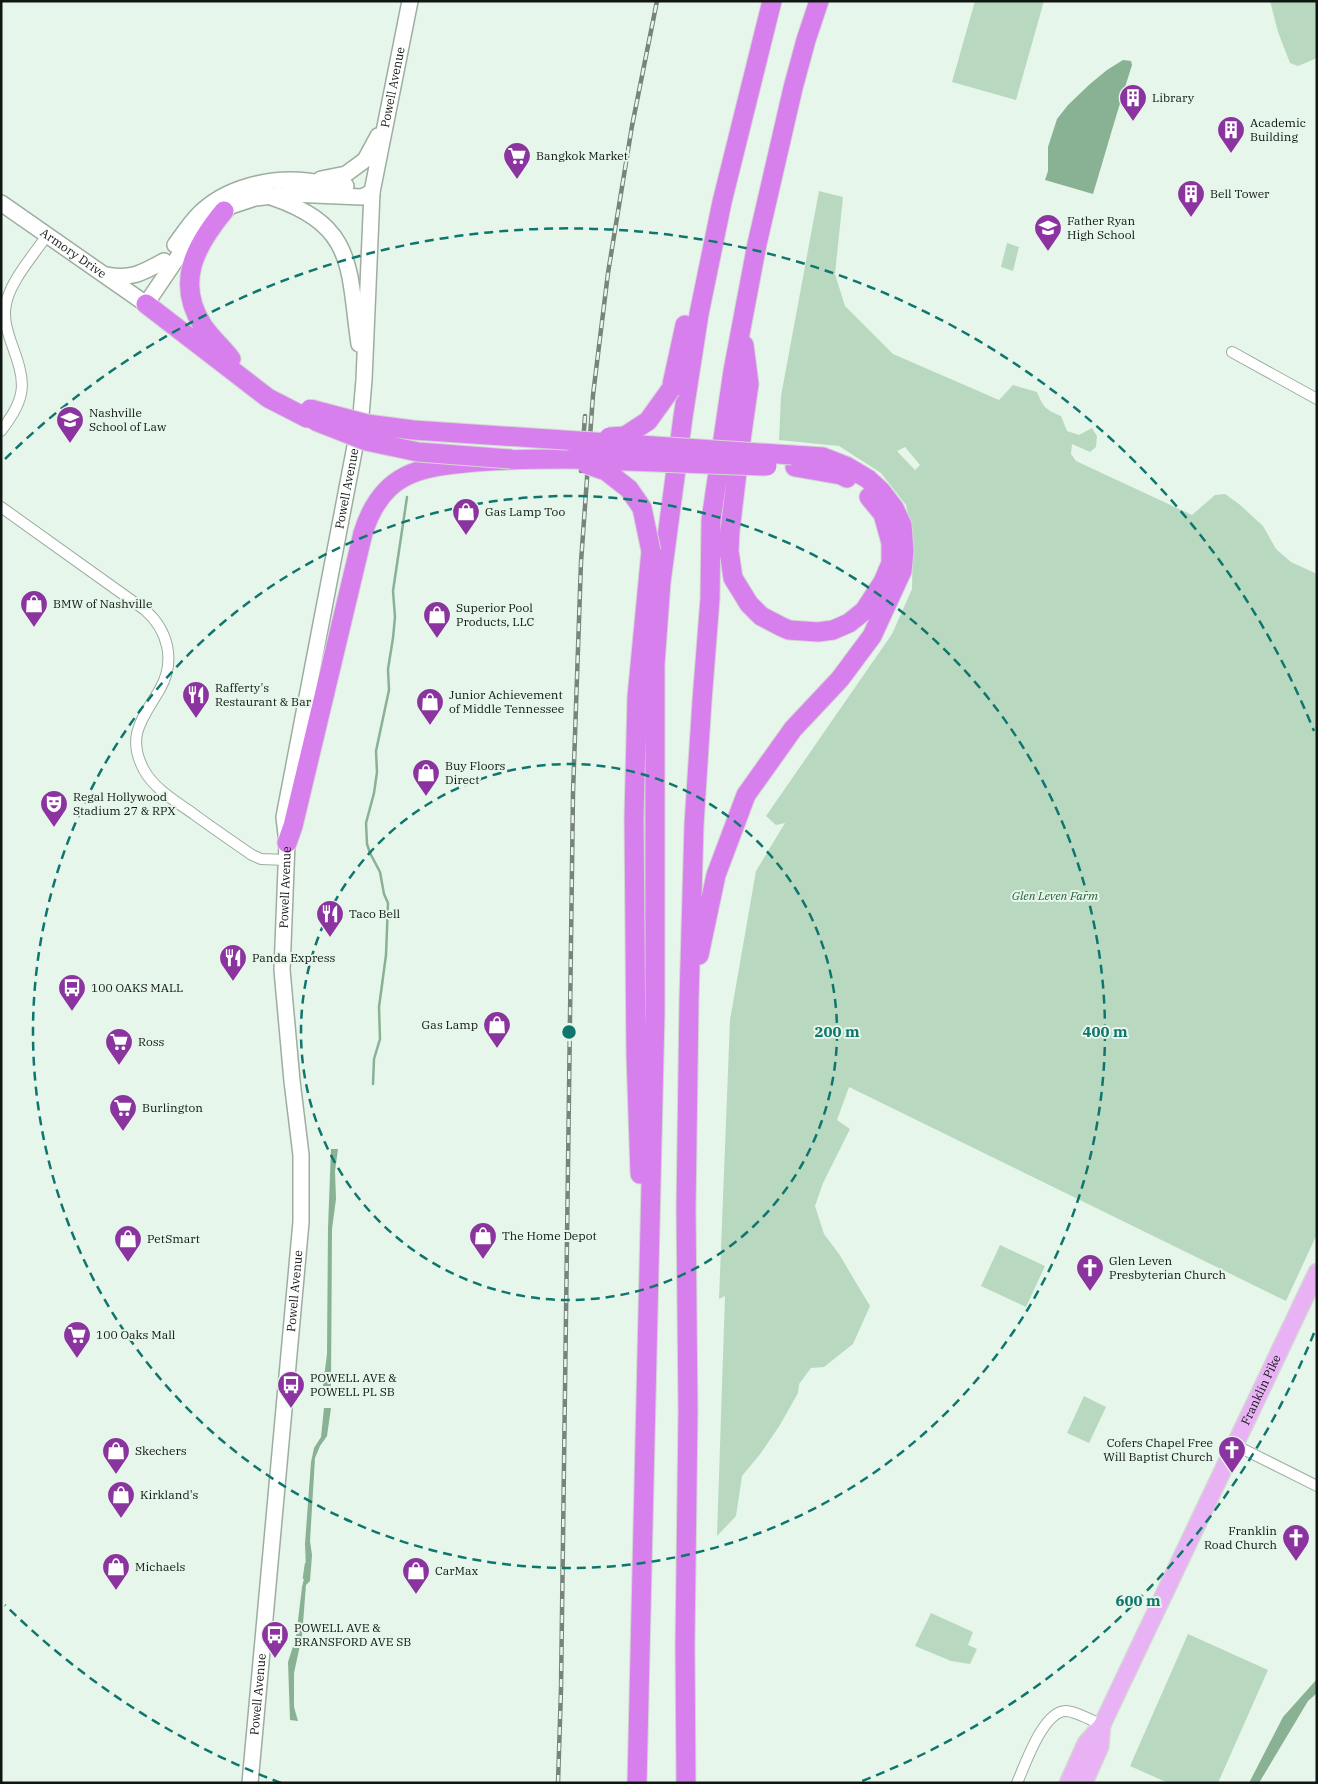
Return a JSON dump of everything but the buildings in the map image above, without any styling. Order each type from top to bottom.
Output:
[{"type":"highway","points":[[572,440],[625,436],[648,420],[671,389],[682,342],[699,247],[735,99],[766,1]]},
{"type":"highway","points":[[637,1783],[655,1013],[655,664],[661,582],[699,314],[722,202],[772,1]]},
{"type":"highway","points":[[686,1783],[684,1644],[688,1411],[686,1209],[689,1000],[694,825],[710,599],[711,520],[725,421],[742,323],[774,166],[806,40],[819,1]]},
{"type":"highway","points":[[224,211],[212,225],[196,250],[192,265],[190,289],[196,312],[203,325],[231,358]]},
{"type":"highway","points":[[142,301],[231,358],[308,414],[413,430],[572,440],[793,461],[841,475],[861,487],[883,514],[891,543],[891,563],[864,611],[849,623],[834,630],[818,632],[789,630],[775,624],[761,616],[749,604],[733,578],[729,551],[730,531],[749,384],[742,323]]},
{"type":"highway","points":[[142,301],[268,398],[366,441],[418,452],[511,458],[793,461],[823,457],[846,466],[868,479],[881,491],[894,508],[902,525],[904,551],[902,571],[872,636],[840,679],[793,729],[746,795],[716,875],[689,1000]]},
{"type":"highway","points":[[287,852],[363,533],[371,511],[389,487],[402,478],[423,468],[511,458]]},
{"type":"highway","points":[[571,459],[606,471],[629,489],[642,508],[651,551],[637,697],[634,828],[635,1045],[647,1366]]},
{"type":"main road","name":"Powell Avenue","points":[[250,1783],[301,1222],[301,1155],[282,970],[287,852],[284,817],[361,415],[372,192],[410,1]]},
{"type":"main road","points":[[142,301],[164,261],[191,222],[219,198],[236,190],[254,186],[279,182],[308,181],[346,174],[365,160],[385,123]]},
{"type":"main road","points":[[308,181],[362,188],[372,192]]},
{"type":"main road","points":[[142,301],[196,235],[224,211],[247,200],[290,194],[362,197],[372,192]]},
{"type":"main road","points":[[272,197],[316,217],[328,227],[341,246],[349,268],[364,380]]},
{"type":"main road","name":"Armory Drive","points":[[1,202],[142,301]]},
{"type":"main road","points":[[104,275],[121,278],[142,274],[164,261]]},
{"type":"main road","name":"Franklin Pike","points":[[1068,1783],[1086,1743],[1102,1725],[1317,1272]]},
{"type":"main road","name":"Franklin Pike","points":[[1084,1783],[1100,1747],[1102,1725]]},
{"type":"street","points":[[1,431],[17,408],[22,386],[20,366],[6,324],[6,303],[14,284],[47,235]]},
{"type":"street","points":[[1232,352],[1317,399]]},
{"type":"street","points":[[1,508],[144,610],[161,629],[168,648],[166,674],[160,690],[141,720],[137,737],[140,762],[154,783],[169,796],[252,855],[260,859],[287,852]]},
{"type":"street","points":[[1236,1445],[1317,1486]]},
{"type":"street","points":[[1017,1783],[1035,1743],[1054,1715],[1068,1711],[1102,1725]]},
{"type":"green space","points":[[975,1],[1044,1],[1016,100],[952,82]]},
{"type":"green space","points":[[1270,1],[1317,1],[1317,58],[1298,66],[1290,63],[1278,32]]},
{"type":"green space","name":"Glen Leven Farm","points":[[819,191],[843,197],[835,274],[845,306],[893,354],[999,400],[1013,385],[1037,392],[1046,407],[1061,416],[1067,431],[1079,435],[1092,428],[1097,436],[1096,447],[1090,452],[1072,444],[1071,454],[1076,461],[1192,515],[1215,495],[1225,494],[1263,526],[1276,549],[1291,562],[1317,574],[1317,1234],[1286,1301],[849,1087],[837,1120],[850,1129],[823,1183],[815,1206],[824,1234],[839,1254],[870,1306],[853,1344],[824,1367],[811,1368],[799,1384],[798,1393],[780,1425],[742,1476],[736,1516],[717,1536],[725,1296],[719,1299],[730,1020],[756,871],[785,823],[776,825],[766,816],[892,634],[912,589],[913,535],[906,505],[881,473],[839,446],[779,440],[781,396]],"holes":[[[905,447],[920,465],[915,470],[897,451]]]},
{"type":"green space","points":[[1007,243],[1019,247],[1013,271],[1001,267]]},
{"type":"green space","points":[[1000,1245],[1045,1266],[1026,1307],[981,1286]]},
{"type":"green space","points":[[1084,1396],[1106,1407],[1089,1443],[1067,1433]]},
{"type":"green space","points":[[931,1613],[973,1632],[968,1645],[977,1649],[970,1664],[951,1661],[915,1646]]},
{"type":"green space","points":[[1188,1634],[1268,1670],[1218,1783],[1168,1783],[1130,1766]]},
{"type":"shaded area","points":[[1123,60],[1131,61],[1132,65],[1093,194],[1045,180],[1048,171],[1048,147],[1057,119],[1068,105],[1090,84]]},
{"type":"shaded area","points":[[331,1149],[338,1149],[335,1171],[336,1199],[332,1229],[331,1386],[323,1386],[327,1354]]},
{"type":"shaded area","points":[[324,1408],[331,1408],[327,1436],[315,1458],[310,1541],[312,1555],[310,1581],[306,1585],[302,1636],[294,1673],[294,1707],[298,1721],[290,1720],[288,1662],[296,1637],[306,1570],[305,1544],[311,1462],[314,1448],[321,1437]]},
{"type":"shaded area","points":[[1317,1679],[1317,1693],[1308,1701],[1259,1783],[1249,1783],[1283,1717]]},
{"type":"waterway","points":[[373,1084],[374,1059],[380,1039],[379,1007],[386,955],[388,903],[384,894],[380,872],[367,844],[366,823],[374,793],[377,772],[376,751],[389,690],[388,669],[395,617],[393,591],[407,497]]},
{"type":"waterway","points":[[304,1578],[306,1564]]},
{"type":"railway","points":[[558,1783],[561,1689],[573,793],[581,562],[593,395],[608,273],[632,126],[657,1]]},
{"type":"railway","points":[[581,471],[585,416]]},
{"type":"place","name":"Library","points":[[1133,122]]},
{"type":"place","name":"Academic Building","points":[[1231,154]]},
{"type":"place","name":"Bangkok Market","points":[[517,180]]},
{"type":"place","name":"Bell Tower","points":[[1191,218]]},
{"type":"place","name":"Father Ryan High School","points":[[1048,252]]},
{"type":"place","name":"Nashville School of Law","points":[[70,444]]},
{"type":"place","name":"Gas Lamp Too","points":[[466,536]]},
{"type":"place","name":"BMW of Nashville","points":[[34,628]]},
{"type":"place","name":"Superior Pool Products, LLC","points":[[437,639]]},
{"type":"place","name":"Rafferty's Restaurant & Bar","points":[[196,719]]},
{"type":"place","name":"Junior Achievement of Middle Tennessee","points":[[430,726]]},
{"type":"place","name":"Buy Floors Direct","points":[[426,797]]},
{"type":"place","name":"Regal Hollywood Stadium 27 & RPX","points":[[54,828]]},
{"type":"place","name":"Taco Bell","points":[[330,938]]},
{"type":"place","name":"Panda Express","points":[[233,982]]},
{"type":"place","name":"100 OAKS MALL","points":[[72,1012]]},
{"type":"place","name":"Gas Lamp","points":[[497,1049]]},
{"type":"place","name":"Ross","points":[[119,1066]]},
{"type":"place","name":"Burlington","points":[[123,1132]]},
{"type":"place","name":"The Home Depot","points":[[483,1260]]},
{"type":"place","name":"PetSmart","points":[[128,1263]]},
{"type":"place","name":"Glen Leven Presbyterian Church","points":[[1090,1292]]},
{"type":"place","name":"100 Oaks Mall","points":[[77,1359]]},
{"type":"place","name":"POWELL AVE & POWELL PL SB","points":[[291,1409]]},
{"type":"place","name":"Cofers Chapel Free Will Baptist Church","points":[[1232,1474]]},
{"type":"place","name":"Skechers","points":[[116,1475]]},
{"type":"place","name":"Kirkland's","points":[[121,1519]]},
{"type":"place","name":"Franklin Road Church","points":[[1296,1562]]},
{"type":"place","name":"Michaels","points":[[116,1591]]},
{"type":"place","name":"CarMax","points":[[416,1595]]},
{"type":"place","name":"POWELL AVE & BRANSFORD AVE SB","points":[[275,1659]]}]
